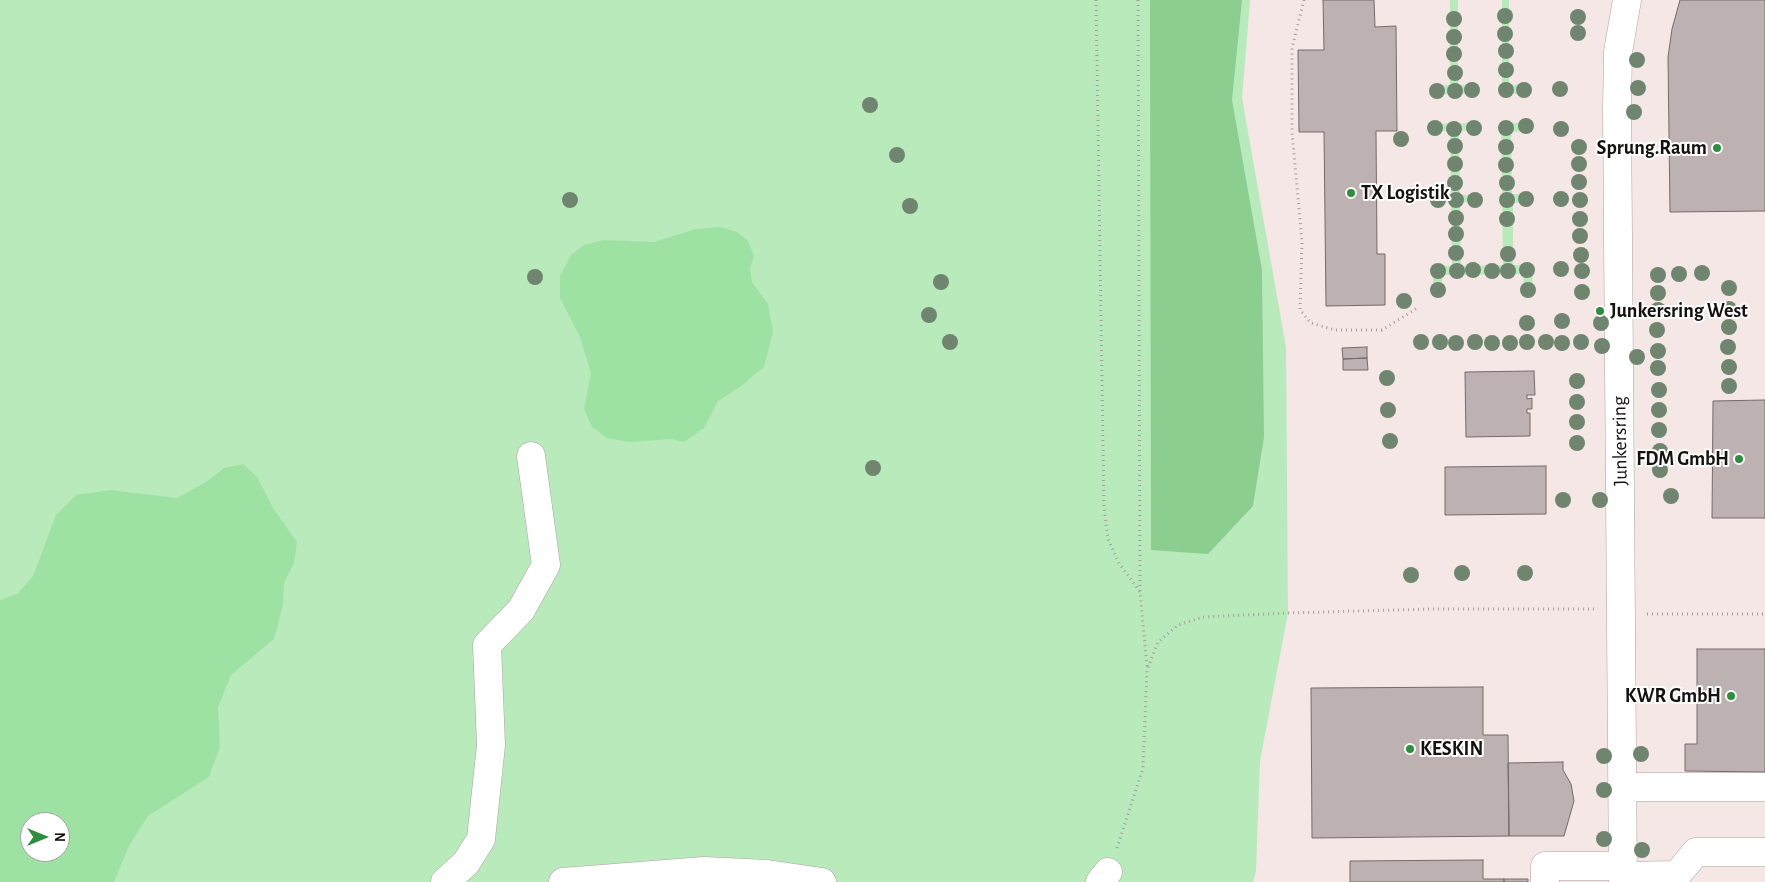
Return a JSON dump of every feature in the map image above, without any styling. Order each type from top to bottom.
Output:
[{"type":"street","name":"Junkersring","points":[[1623,875],[1620,614],[1622,522],[1618,360],[1617,108],[1618,52],[1627,0]]},
{"type":"street","points":[[445,882],[466,863],[481,839],[491,744],[487,646],[521,610],[546,565],[531,456]]},
{"type":"street","points":[[1621,787],[1765,787]]},
{"type":"street","points":[[1545,882],[1545,866],[1623,875],[1678,875],[1696,852],[1765,852]]},
{"type":"street","points":[[563,882],[704,871],[743,878],[822,882]]},
{"type":"path","points":[[1096,0],[1104,508],[1108,539],[1119,563],[1140,592]]},
{"type":"path","points":[[1104,877],[1127,822],[1144,768],[1147,670],[1140,592],[1138,0]]},
{"type":"path","points":[[1304,0],[1292,48],[1292,132],[1302,242],[1300,310],[1311,323],[1335,330],[1382,330],[1419,307]]},
{"type":"path","points":[[1147,670],[1158,642],[1178,625],[1203,617],[1432,609],[1598,609],[1620,614],[1765,614]]},
{"type":"shaded area","points":[[0,0],[1250,0],[1242,98],[1286,347],[1288,613],[1260,761],[1256,871],[1253,882],[0,882]]},
{"type":"shaded area","points":[[1150,0],[1242,0],[1232,100],[1262,270],[1264,437],[1253,506],[1208,554],[1151,550]]},
{"type":"shaded area","points":[[1450,0],[1458,0],[1458,85],[1478,85],[1478,94],[1433,94],[1433,86],[1450,85]]},
{"type":"shaded area","points":[[1502,0],[1509,0],[1509,85],[1531,85],[1531,94],[1502,94]]},
{"type":"shaded area","points":[[1479,123],[1479,130],[1459,131],[1460,195],[1479,195],[1479,202],[1460,202],[1461,266],[1503,265],[1501,123],[1531,123],[1531,131],[1511,132],[1512,194],[1531,194],[1531,202],[1513,203],[1513,265],[1532,265],[1533,294],[1524,294],[1523,274],[1442,275],[1442,295],[1433,296],[1433,266],[1452,266],[1451,202],[1433,202],[1433,196],[1451,195],[1450,131],[1433,131],[1433,124]]},
{"type":"shaded area","points":[[720,227],[737,232],[748,241],[754,256],[750,268],[752,282],[768,304],[773,332],[764,367],[740,387],[718,401],[704,428],[684,442],[671,439],[629,442],[607,438],[592,427],[584,409],[591,373],[580,337],[560,298],[560,276],[571,255],[584,245],[603,240],[654,242],[696,229]]},
{"type":"shaded area","points":[[243,464],[257,477],[273,508],[297,542],[294,563],[284,583],[283,605],[274,639],[231,675],[218,707],[220,747],[209,777],[148,816],[129,846],[114,882],[0,882],[0,600],[17,594],[33,576],[56,515],[76,495],[110,490],[177,498],[206,482],[224,468]]},
{"type":"building","name":"TX Logistik","points":[[1323,0],[1374,0],[1375,27],[1396,26],[1397,131],[1376,131],[1377,254],[1385,254],[1385,305],[1326,306],[1324,132],[1299,132],[1298,50],[1324,50]]},
{"type":"building","name":"Sprung.Raum","points":[[1680,0],[1765,0],[1765,211],[1670,212],[1668,57],[1672,29]]},
{"type":"building","points":[[1367,347],[1367,358],[1343,359],[1342,348]]},
{"type":"building","points":[[1367,358],[1368,370],[1343,370],[1343,359]]},
{"type":"building","points":[[1534,371],[1535,395],[1527,395],[1527,399],[1532,398],[1532,409],[1527,409],[1527,413],[1530,413],[1530,436],[1466,437],[1465,372]]},
{"type":"building","name":"FDM GmbH","points":[[1765,400],[1765,518],[1712,518],[1713,401]]},
{"type":"building","points":[[1546,466],[1546,514],[1445,515],[1445,467]]},
{"type":"building","name":"KWR GmbH","points":[[1697,649],[1765,649],[1765,772],[1685,771],[1685,744],[1697,744]]},
{"type":"building","name":"KESKIN","points":[[1483,687],[1483,735],[1508,735],[1509,836],[1312,838],[1311,688]]},
{"type":"building","points":[[1563,762],[1563,770],[1571,784],[1574,801],[1564,836],[1509,836],[1508,763]]},
{"type":"building","points":[[1483,860],[1483,879],[1504,879],[1504,882],[1350,882],[1350,861]]},
{"type":"building","points":[[1504,879],[1528,879],[1528,882],[1504,882]]},
{"type":"place","name":"Sprung.Raum","points":[[1717,148]]},
{"type":"place","name":"TX Logistik","points":[[1351,193]]},
{"type":"place","name":"Junkersring West","points":[[1600,311]]},
{"type":"place","name":"FDM GmbH","points":[[1739,459]]},
{"type":"place","name":"KWR GmbH","points":[[1731,696]]},
{"type":"place","name":"KESKIN","points":[[1410,749]]}]
